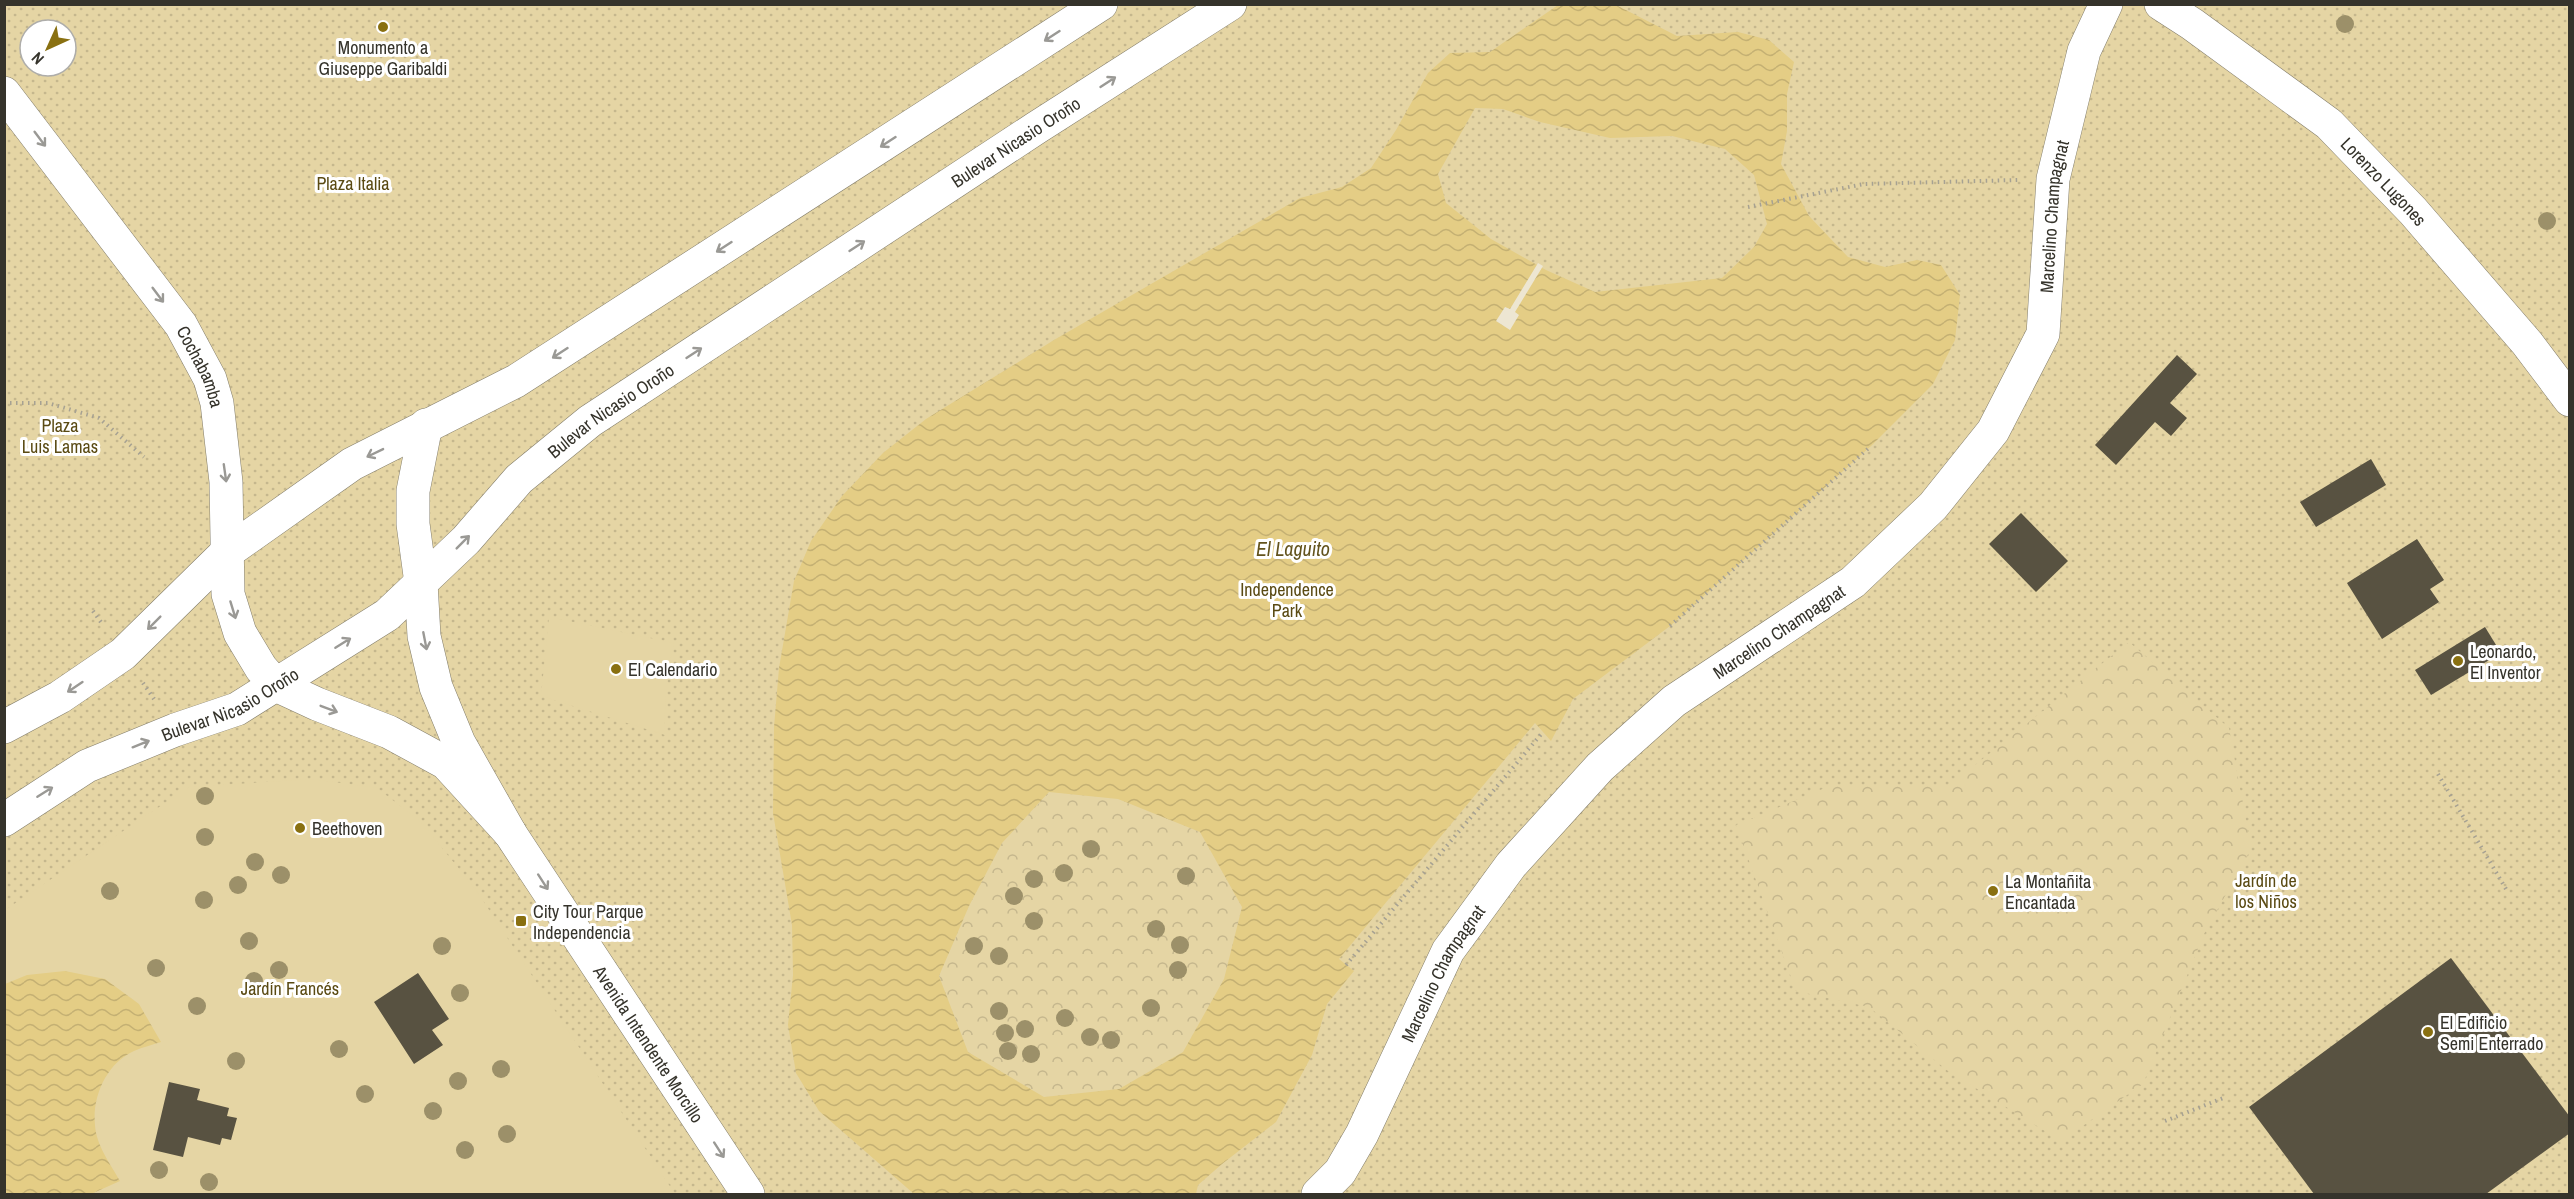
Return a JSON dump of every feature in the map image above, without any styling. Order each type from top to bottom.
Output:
[{"type":"street","points":[[4,727],[60,697],[123,654],[226,553],[352,464],[516,381],[1101,4]]},
{"type":"street","name":"Bulevar Nicasio Oroño","points":[[4,820],[87,766],[175,729],[237,709],[387,615],[466,540],[519,479],[590,422],[1036,128],[1230,4]]},
{"type":"street","name":"Marcelino Champagnat","points":[[1318,1194],[1340,1172],[1362,1134],[1448,951],[1511,865],[1600,767],[1674,701],[1852,582],[1933,506],[1993,431],[2043,334],[2053,179],[2084,51],[2106,4]]},
{"type":"street","name":"Lorenzo Lugones","points":[[2161,4],[2329,124],[2421,219],[2527,343],[2570,400]]},
{"type":"street","name":"Cochabamba","points":[[4,93],[181,325],[210,380],[217,403],[226,482],[228,594],[240,633],[261,668],[276,685]]},
{"type":"street","name":"Avenida Intendente Morcillo","points":[[426,425],[413,490],[413,524],[421,583],[424,636],[436,687],[459,743],[510,833],[748,1194]]},
{"type":"street","name":"Avenida Intendente Morcillo","points":[[276,685],[389,732],[446,764],[510,833]]},
{"type":"path","points":[[1748,207],[1864,184],[2053,179]]},
{"type":"path","points":[[4,403],[48,403],[99,418],[144,457]]},
{"type":"path","points":[[1670,626],[1871,446]]},
{"type":"path","points":[[93,611],[175,729]]},
{"type":"path","points":[[1346,965],[1543,732]]},
{"type":"path","points":[[2438,774],[2506,889]]},
{"type":"path","points":[[2164,1121],[2226,1097]]},
{"type":"green space","name":"Independence Park","points":[[5,5],[2569,5],[2569,1194],[5,1194]]},
{"type":"green space","points":[[549,617],[674,643],[666,689],[665,735],[541,696]]},
{"type":"green space","name":"La Montañita Encantada","points":[[2129,642],[2229,728],[2251,849],[2204,934],[2143,1084],[2061,1141],[1948,1071],[1869,1007],[1796,991],[1736,825],[1832,785],[1950,785]]},
{"type":"green space","name":"Jardín Francés","points":[[312,779],[377,788],[421,822],[476,890],[675,1194],[5,1194],[5,910],[189,787]]},
{"type":"green space","points":[[1050,792],[1118,799],[1200,832],[1242,907],[1224,979],[1183,1052],[1119,1089],[1044,1097],[968,1052],[939,976],[969,906],[1002,842]]},
{"type":"water","name":"El Laguito","points":[[1558,5],[1616,5],[1677,36],[1738,32],[1769,40],[1794,62],[1787,94],[1787,131],[1781,164],[1809,216],[1848,257],[1885,267],[1917,260],[1941,265],[1960,295],[1955,340],[1933,384],[1871,446],[1670,626],[1573,699],[1551,741],[1535,723],[1339,959],[1354,971],[1327,1004],[1312,1055],[1276,1122],[1198,1185],[1196,1194],[914,1194],[819,1111],[796,1073],[788,1025],[793,975],[792,925],[773,813],[774,727],[779,668],[794,581],[811,541],[842,496],[883,453],[926,419],[1054,340],[1300,198],[1342,187],[1371,168],[1396,130],[1428,73],[1450,53],[1490,52]],"holes":[[[1475,108],[1503,109],[1540,122],[1610,138],[1672,136],[1725,149],[1754,175],[1767,224],[1754,247],[1722,278],[1595,292],[1546,270],[1491,239],[1446,203],[1438,174]],[[1049,792],[1118,799],[1200,832],[1242,907],[1224,979],[1183,1052],[1119,1089],[1044,1097],[968,1052],[939,976],[969,906],[1002,843]]]},
{"type":"water","points":[[65,971],[105,979],[139,1004],[161,1042],[124,1056],[109,1072],[99,1092],[95,1114],[96,1132],[104,1154],[120,1181],[91,1194],[4,1194],[5,984],[27,975]]},
{"type":"pier","points":[[1538,263],[1543,266],[1515,312],[1519,315],[1510,330],[1496,321],[1505,307],[1510,309]]},
{"type":"building","points":[[2177,355],[2197,374],[2170,403],[2187,418],[2171,436],[2155,422],[2116,465],[2095,445]]},
{"type":"building","points":[[2371,459],[2386,485],[2316,527],[2300,502]]},
{"type":"building","points":[[2021,513],[2068,561],[2036,592],[1989,544]]},
{"type":"building","points":[[2417,539],[2444,580],[2430,589],[2439,602],[2382,639],[2347,583]]},
{"type":"building","name":"Leonardo, El Inventor","points":[[2485,627],[2501,653],[2431,695],[2415,670]]},
{"type":"building","name":"El Edificio Semi Enterrado","points":[[2451,958],[2570,1117],[2570,1133],[2486,1194],[2314,1194],[2249,1107]]},
{"type":"building","points":[[418,973],[449,1019],[432,1030],[443,1045],[414,1064],[374,1002]]},
{"type":"building","points":[[169,1082],[200,1089],[197,1100],[229,1108],[227,1116],[237,1118],[231,1140],[222,1138],[220,1145],[188,1137],[183,1157],[153,1150]]},
{"type":"place","name":"Monumento a Giuseppe Garibaldi","points":[[383,27]]},
{"type":"place","name":"Leonardo, El Inventor","points":[[2458,661]]},
{"type":"place","name":"El Calendario","points":[[616,669]]},
{"type":"place","name":"Beethoven","points":[[300,828]]},
{"type":"place","name":"La Montañita Encantada","points":[[1993,891]]},
{"type":"place","name":"City Tour Parque Independencia","points":[[521,921]]},
{"type":"place","name":"El Edificio Semi Enterrado","points":[[2428,1032]]},
{"type":"park label","name":"Plaza Italia","points":[[353,183]]},
{"type":"park label","name":"Plaza Luis Lamas","points":[[60,435]]},
{"type":"park label","name":"Jardín de los Niños","points":[[2266,890]]}]
